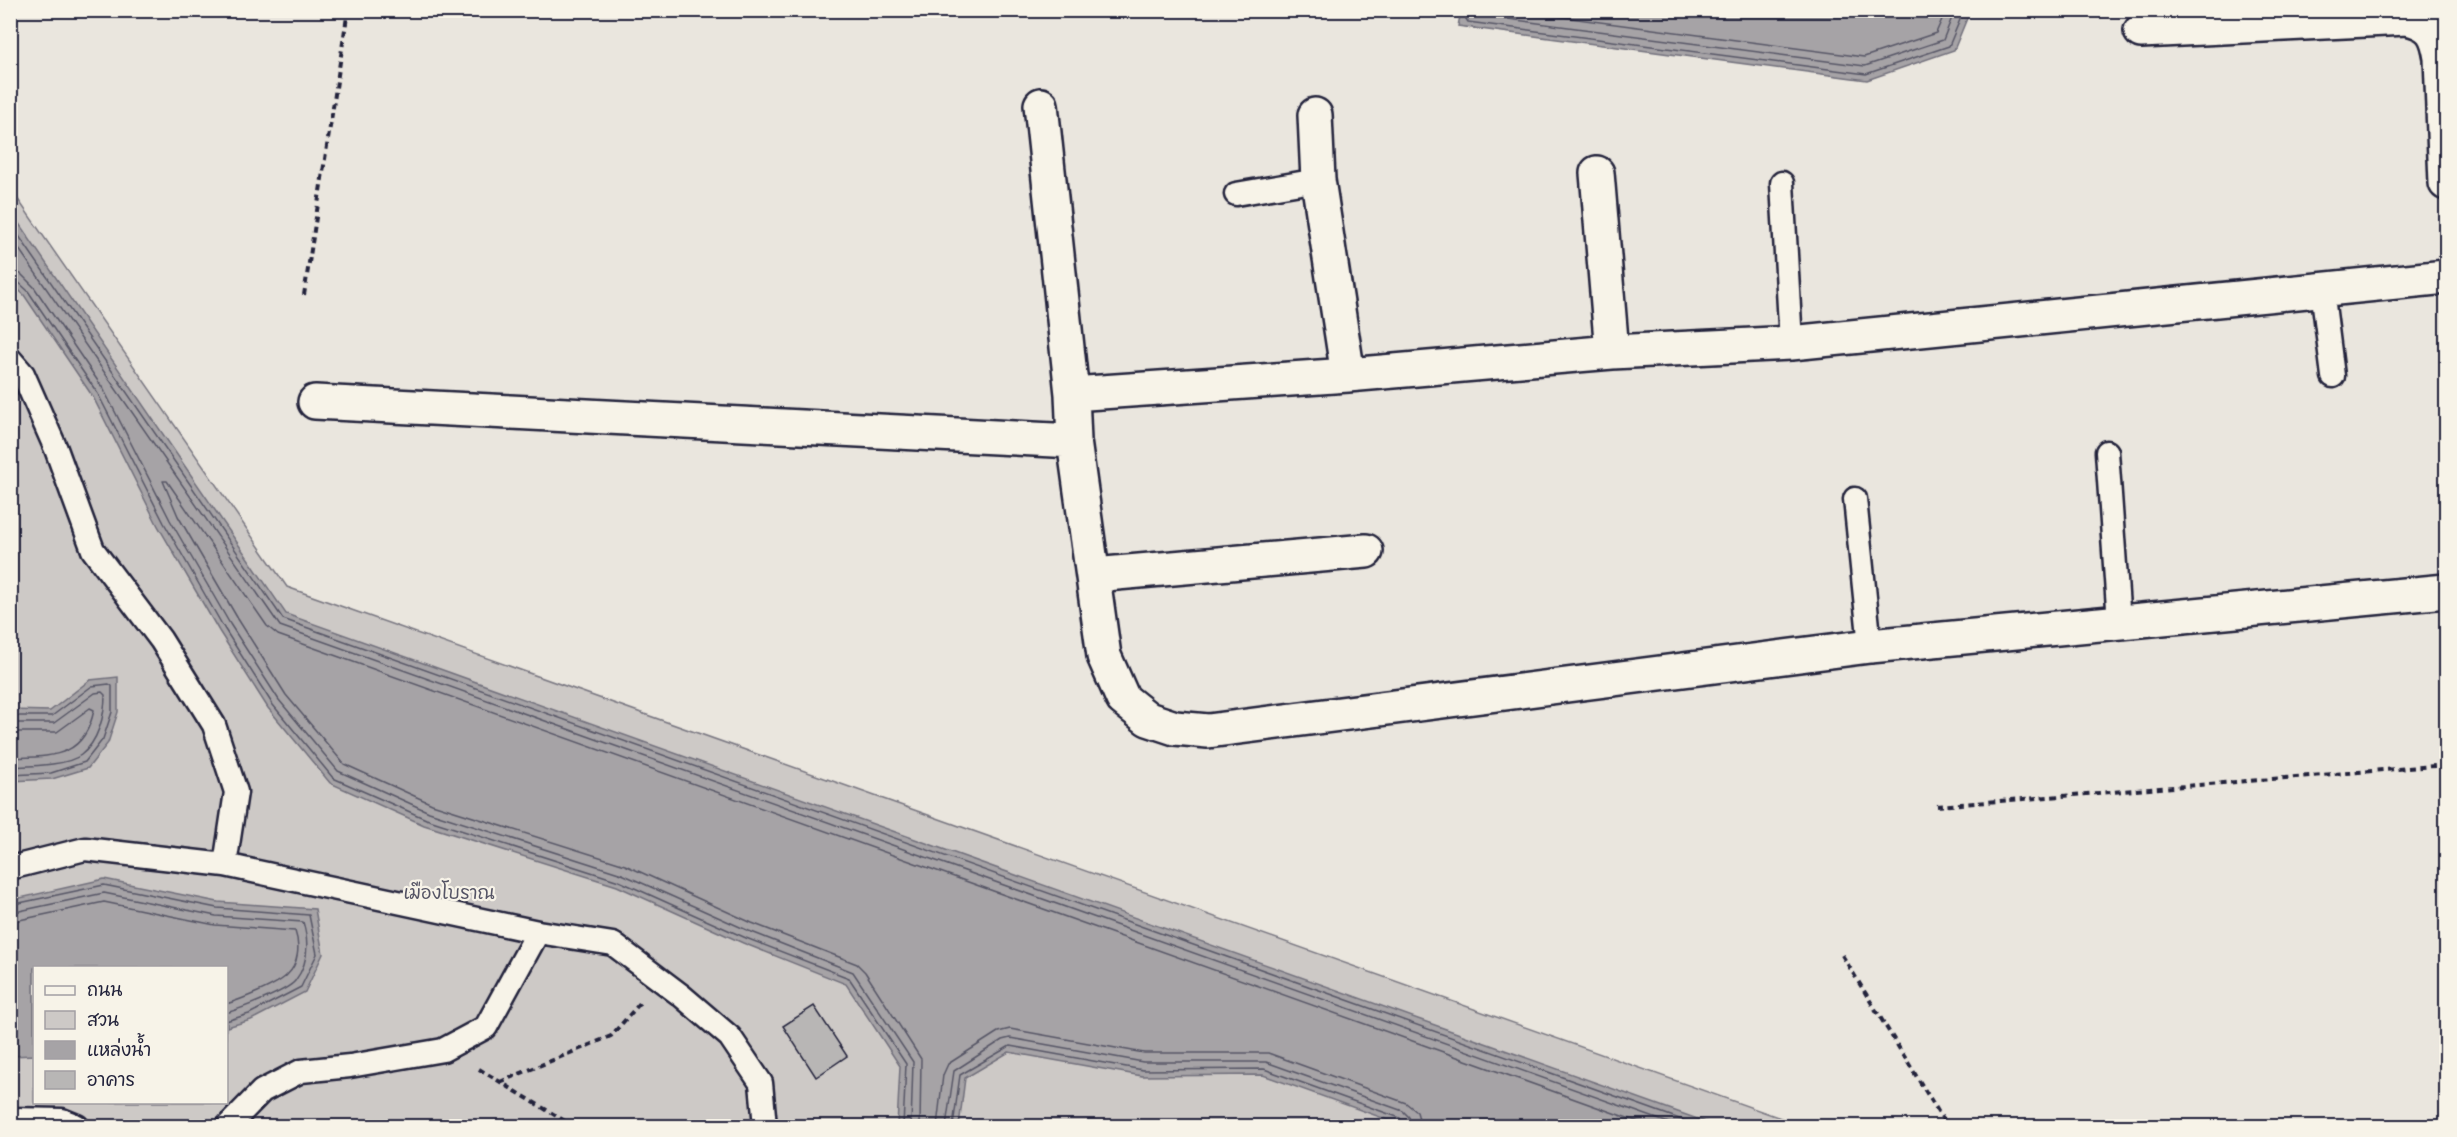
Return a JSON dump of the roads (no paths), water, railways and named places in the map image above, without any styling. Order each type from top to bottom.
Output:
[{"type":"street","points":[[2142,31],[2198,19],[2383,15],[2421,21],[2432,30],[2439,41],[2444,58],[2446,183]]},
{"type":"street","points":[[1041,105],[1074,441],[1104,656],[1123,699],[1148,719],[1175,728],[1208,731],[1870,646],[2446,591]]},
{"type":"street","points":[[1315,114],[1318,180],[1348,375]]},
{"type":"street","points":[[1597,173],[1612,352]]},
{"type":"street","points":[[1071,394],[1348,375],[1612,352],[1791,343],[2446,277]]},
{"type":"street","points":[[315,402],[1074,441]]},
{"type":"street","points":[[1094,574],[1366,550]]},
{"type":"lane","points":[[1236,194],[1318,180]]},
{"type":"lane","points":[[1782,183],[1791,343]]},
{"type":"lane","points":[[2322,289],[2333,376]]},
{"type":"lane","points":[[10,359],[23,374],[56,449],[93,550],[161,640],[214,725],[236,792],[225,865]]},
{"type":"lane","points":[[2108,452],[2119,622]]},
{"type":"lane","points":[[1855,499],[1870,646]]},
{"type":"lane","points":[[10,868],[85,849],[225,865],[538,932],[613,944],[730,1037],[761,1083],[765,1126]]},
{"type":"lane","points":[[228,1126],[262,1091],[301,1071],[350,1066],[443,1050],[486,1028],[538,932]]},
{"type":"lane","points":[[10,1119],[62,1120],[77,1126]]},
{"type":"water","points":[[1461,10],[1970,11],[1954,50],[1867,80],[1458,26]]},
{"type":"water","points":[[11,212],[286,614],[1717,1126],[1405,1126],[1263,1075],[1142,1076],[1009,1052],[965,1078],[959,1126],[897,1126],[900,1066],[846,984],[743,943],[617,886],[424,825],[330,783],[268,708],[219,631],[158,526],[93,397],[24,295],[11,283]]},
{"type":"water","points":[[118,677],[118,712],[108,743],[88,768],[52,779],[11,781],[11,710],[50,711],[90,680]]},
{"type":"water","points":[[104,879],[218,902],[315,909],[323,954],[305,992],[251,1020],[228,1027],[228,966],[33,966],[33,1055],[11,1056],[11,900]]},
{"type":"park label","name":"เมืองโบราณ","points":[[449,893]]}]
